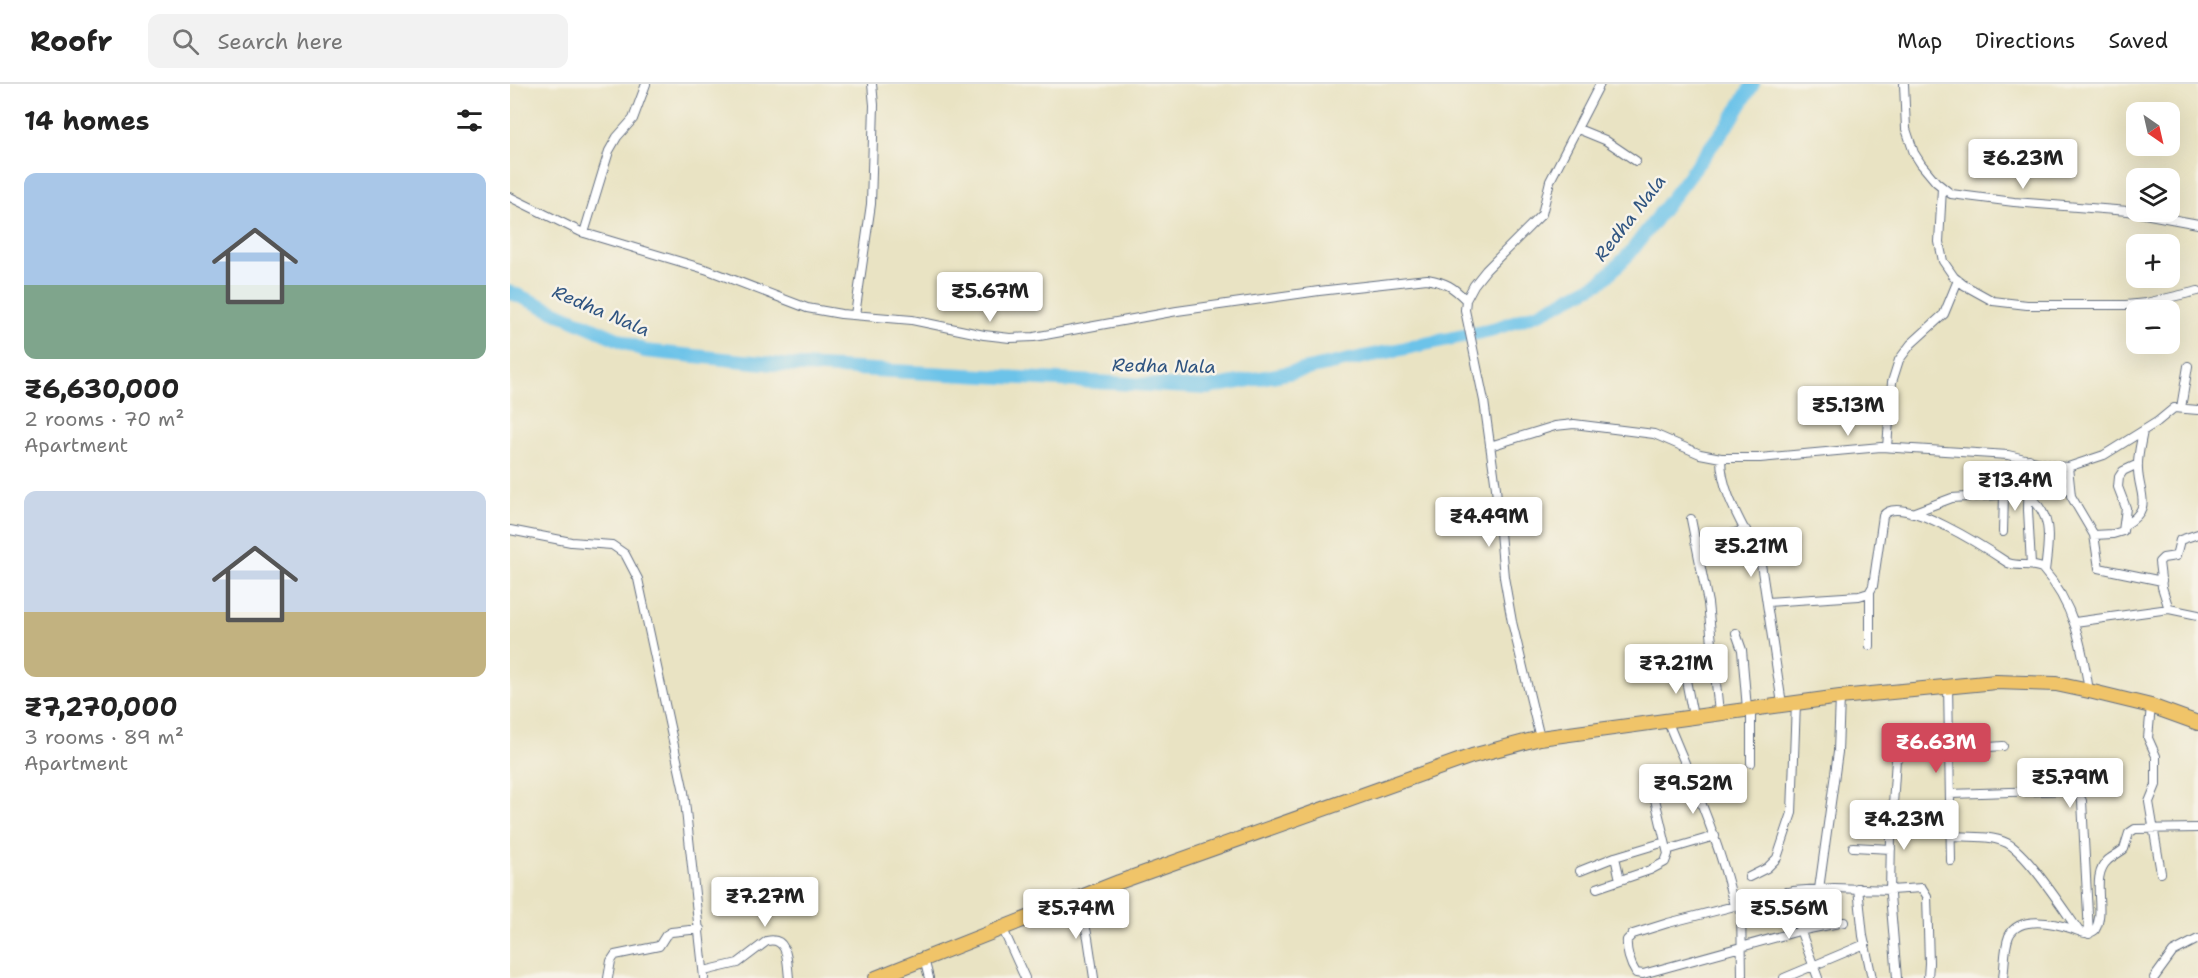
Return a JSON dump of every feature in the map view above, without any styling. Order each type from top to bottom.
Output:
[{"type":"highway","points":[[883,977],[924,958],[1079,898],[1440,767],[1496,748],[1540,738],[1840,697],[1948,686],[2019,682],[2056,684],[2089,691],[2151,706],[2198,723]]},
{"type":"street","points":[[584,233],[609,151],[616,137],[633,119],[646,84]]},
{"type":"street","points":[[855,315],[871,204],[874,105],[872,84]]},
{"type":"street","points":[[1540,738],[1512,622],[1504,577],[1484,401],[1465,310],[1466,300],[1486,270],[1542,214],[1550,181],[1600,84]]},
{"type":"street","points":[[1904,84],[1906,129],[1910,142],[1921,164],[1942,188],[1951,194],[2128,211],[2198,224]]},
{"type":"street","points":[[1578,129],[1605,140],[1636,161]]},
{"type":"street","points":[[1942,188],[1939,242],[1948,269],[1958,280],[1993,301],[2027,306],[2136,304],[2198,291]]},
{"type":"street","points":[[510,197],[584,233],[708,270],[807,308],[912,320],[1010,338],[1034,337],[1196,308],[1427,279],[1445,282],[1466,300]]},
{"type":"street","points":[[1887,447],[1892,382],[1899,360],[1911,344],[1944,314],[1958,280]]},
{"type":"street","points":[[2181,408],[2188,366]]},
{"type":"street","points":[[1490,446],[1560,425],[1580,424],[1654,434],[1700,454],[1721,458],[1760,458],[1887,447],[1996,454],[2068,467],[2103,455],[2157,422],[2170,410],[2181,408],[2198,410]]},
{"type":"street","points":[[2125,525],[2139,515],[2144,501],[2138,464],[2143,431]]},
{"type":"street","points":[[1721,458],[1723,482],[1730,502],[1761,564],[1789,703],[1792,813],[1777,858],[1767,868],[1749,876]]},
{"type":"street","points":[[2029,459],[2031,565]]},
{"type":"street","points":[[2094,535],[2123,531],[2126,508],[2118,487],[2119,477],[2123,471],[2138,464]]},
{"type":"street","points":[[2068,467],[2074,503],[2088,521],[2094,535],[2099,568],[2162,581]]},
{"type":"street","points":[[2003,532],[2004,495]]},
{"type":"street","points":[[1912,513],[1952,498],[2028,495],[2040,506],[2047,520],[2049,537],[2045,571]]},
{"type":"street","points":[[1870,646],[1870,592],[1873,586],[1883,516],[1888,510],[1893,509],[1929,519],[1960,533],[2008,563],[2036,565],[2045,571],[2075,622],[2083,652],[2089,691]]},
{"type":"street","points":[[1691,519],[1708,603],[1719,713]]},
{"type":"street","points":[[510,530],[571,542],[612,545],[625,554],[642,590],[684,792],[704,974],[738,963],[767,941],[773,940],[779,941],[785,947],[789,978]]},
{"type":"street","points":[[1695,542],[1746,530]]},
{"type":"street","points":[[2169,609],[2159,566],[2160,560],[2176,556],[2180,540],[2198,534]]},
{"type":"street","points":[[1767,602],[1859,596],[1870,592]]},
{"type":"street","points":[[2075,622],[2169,609],[2198,615]]},
{"type":"street","points":[[1736,633],[1742,650],[1749,708],[1751,763]]},
{"type":"street","points":[[1684,670],[1693,716]]},
{"type":"street","points":[[1948,686],[1951,861]]},
{"type":"street","points":[[1819,889],[1838,752],[1840,697]]},
{"type":"street","points":[[2151,706],[2148,738],[2157,760],[2156,788],[2149,802],[2161,873]]},
{"type":"street","points":[[1667,720],[1715,836],[1738,905],[1742,978]]},
{"type":"street","points":[[1897,978],[1890,890],[1896,759],[1906,753],[1949,752],[2003,746]]},
{"type":"street","points":[[1597,888],[1661,866],[1667,858],[1666,846],[1654,795],[1658,792],[1695,788]]},
{"type":"street","points":[[1950,794],[2067,790],[2078,793],[2082,801],[2084,933]]},
{"type":"street","points":[[2003,978],[2007,941],[2010,934],[2024,923],[2047,924],[2084,933],[2095,930],[2099,921],[2100,876],[2103,866],[2124,849],[2127,836],[2131,831],[2198,829]]},
{"type":"street","points":[[1580,871],[1615,857],[1715,836]]},
{"type":"street","points":[[1951,836],[1984,838],[2008,844],[2024,857],[2084,933]]},
{"type":"street","points":[[1853,847],[1891,849]]},
{"type":"street","points":[[1615,857],[1620,880]]},
{"type":"street","points":[[1858,888],[1872,978]]},
{"type":"street","points":[[1844,922],[1799,930],[1656,974],[1636,973],[1626,946],[1629,937],[1668,923],[1786,892],[1819,889],[1922,888],[1926,892],[1928,978]]},
{"type":"street","points":[[1786,892],[1818,978]]},
{"type":"street","points":[[1079,898],[1094,978]]},
{"type":"street","points":[[1002,927],[1025,978]]},
{"type":"street","points":[[608,978],[610,961],[615,955],[659,946],[666,935],[671,932],[700,928]]},
{"type":"street","points":[[2154,978],[2173,952],[2198,939]]},
{"type":"street","points":[[1784,978],[1865,944]]},
{"type":"street","points":[[924,958],[929,978]]},
{"type":"waterway","name":"Redha Nala","points":[[510,292],[645,351],[783,365],[1207,388],[1491,330],[1542,312],[1602,281],[1630,253],[1731,120],[1753,84]]}]
